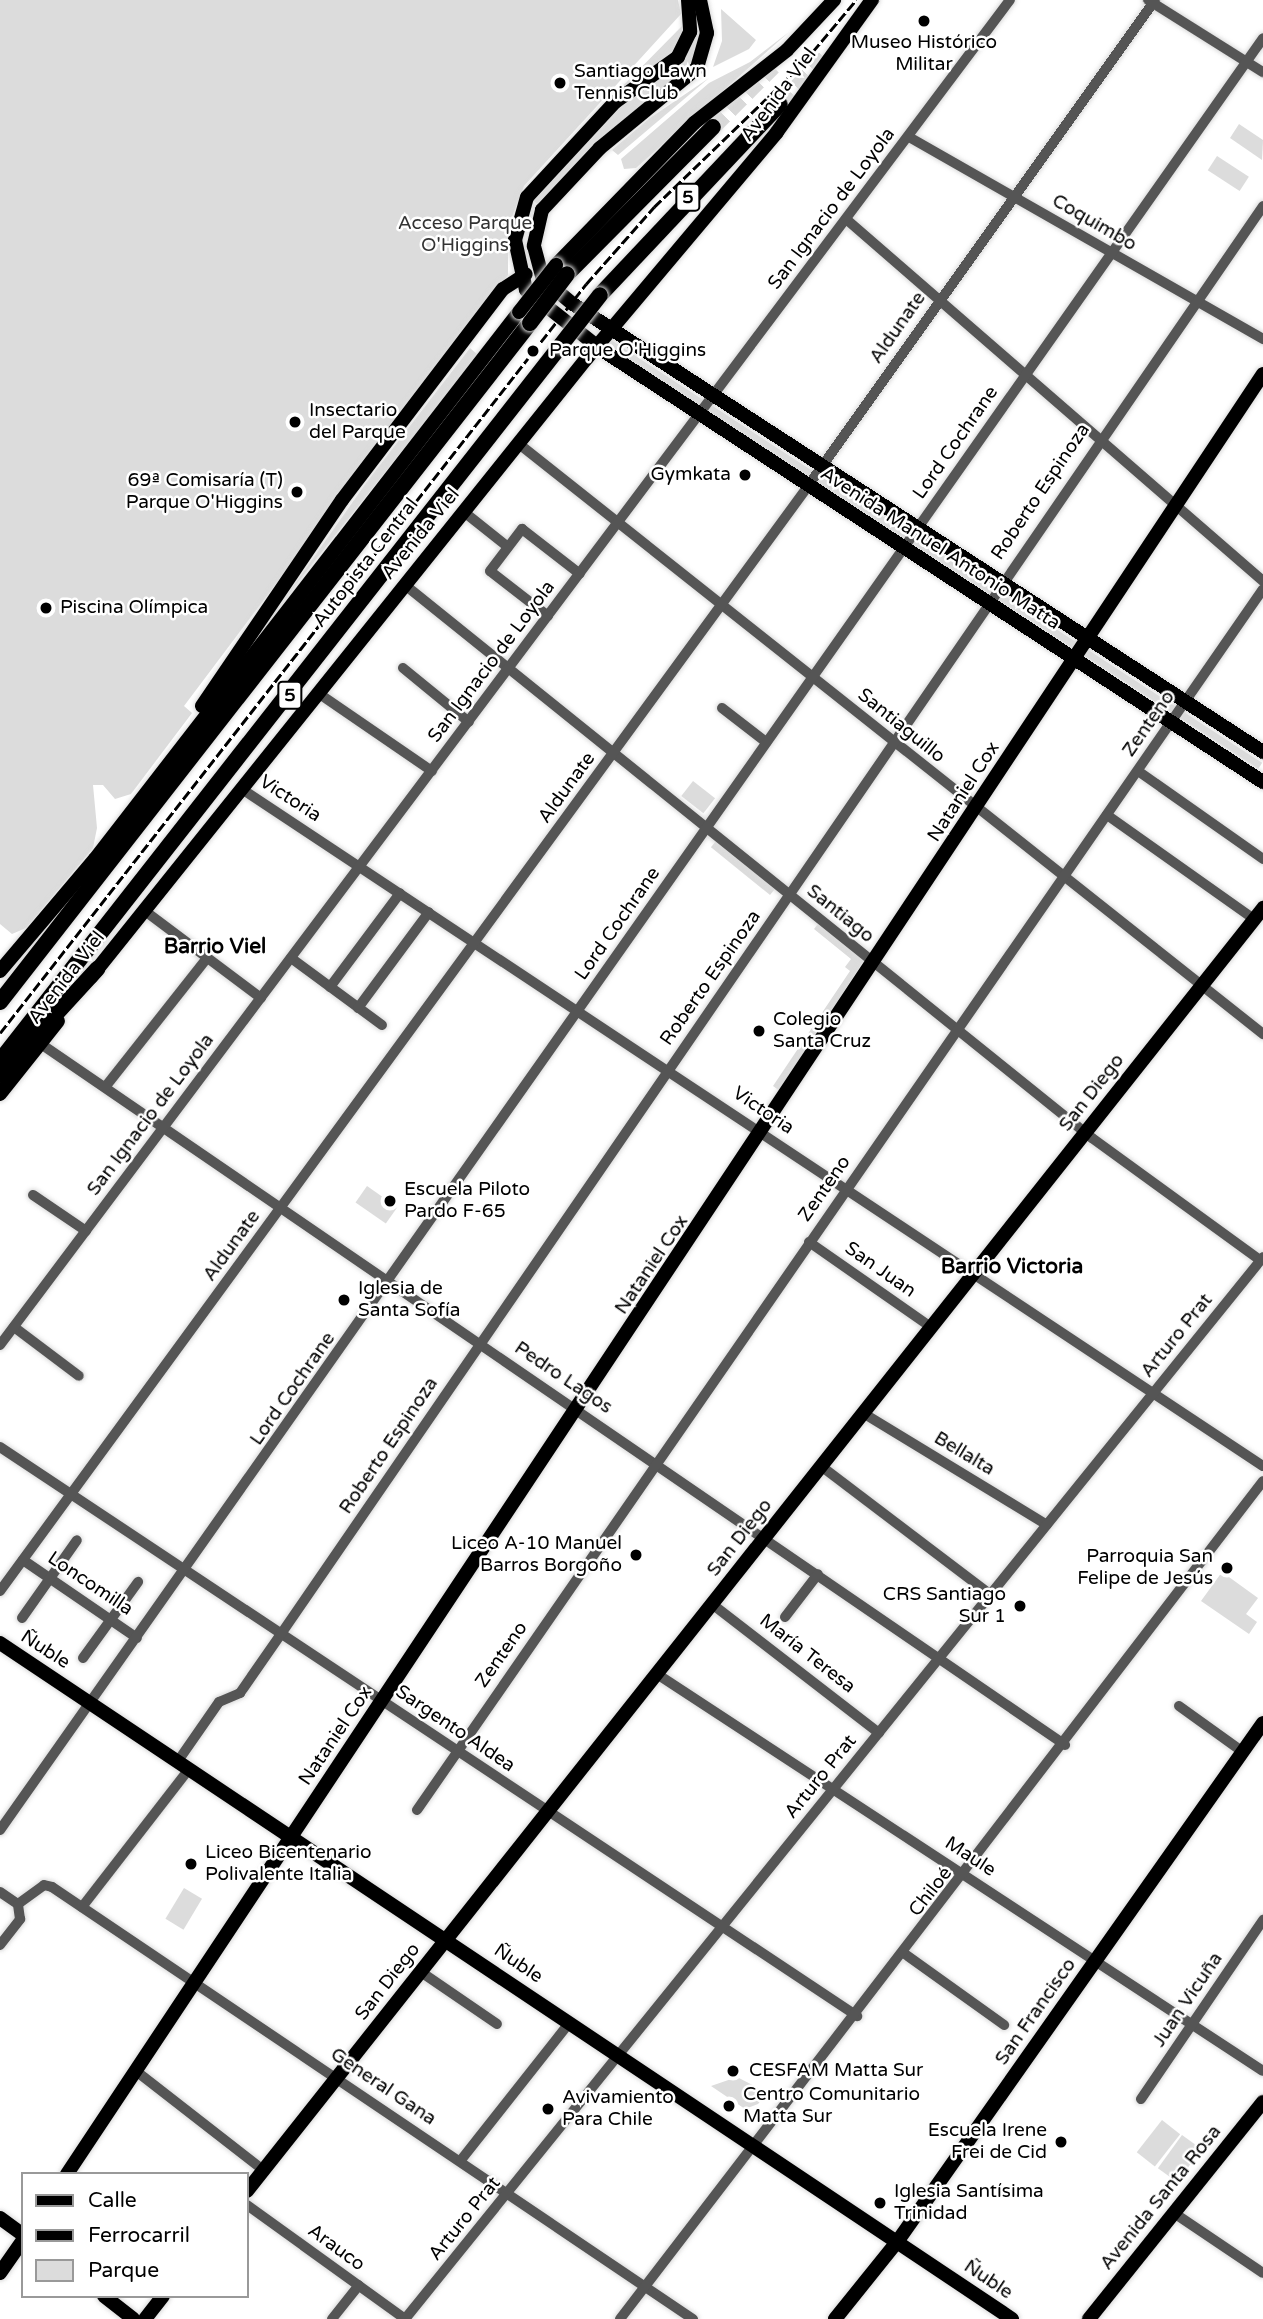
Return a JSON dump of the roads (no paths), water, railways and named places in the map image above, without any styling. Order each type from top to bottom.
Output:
[{"type":"highway","name":"Autopista Central","points":[[0,1060],[600,295],[779,104]]},
{"type":"highway","name":"Autopista Central","points":[[0,1002],[562,269],[713,127]]},
{"type":"highway","points":[[0,1075],[97,969]]},
{"type":"main road","points":[[520,275],[516,229],[527,197],[615,102],[678,57],[690,32],[688,0]]},
{"type":"main road","points":[[178,750],[279,588],[503,289],[520,275],[543,279],[534,246],[542,210],[600,148],[697,68],[707,33],[700,0]]},
{"type":"main road","name":"Avenida Viel","points":[[562,269],[694,123],[788,50],[834,0]]},
{"type":"main road","name":"Avenida Viel","points":[[0,1094],[97,969],[613,327],[777,132],[873,0]]},
{"type":"main road","name":"Avenida Manuel Antonio Matta","points":[[520,275],[534,298],[597,347],[1263,782]]},
{"type":"main road","name":"Avenida Manuel Antonio Matta","points":[[543,279],[1000,582],[1263,752]]},
{"type":"main road","points":[[0,971],[525,318]]},
{"type":"main road","name":"Nataniel Cox","points":[[68,2172],[763,1132],[1263,374]]},
{"type":"main road","name":"San Diego","points":[[248,2190],[1259,914]]},
{"type":"main road","name":"Ñuble","points":[[0,1643],[293,1836],[1012,2319]]},
{"type":"main road","name":"San Francisco","points":[[835,2319],[897,2242],[1263,1723]]},
{"type":"main road","name":"Avenida Santa Rosa","points":[[1089,2319],[1263,2102]]},
{"type":"main road","points":[[0,2218],[21,2236]]},
{"type":"main road","points":[[0,2273],[21,2241]]},
{"type":"main road","points":[[107,2298],[133,2319]]},
{"type":"main road","points":[[145,2319],[161,2298]]},
{"type":"street","name":"San Ignacio de Loyola","points":[[0,1345],[1010,0]]},
{"type":"street","points":[[1152,1],[1263,72]]},
{"type":"street","name":"Aldunate","points":[[0,1591],[824,464],[1152,1]]},
{"type":"street","name":"Lord Cochrane","points":[[0,1830],[390,1281],[1263,38]]},
{"type":"street","name":"Coquimbo","points":[[909,137],[1263,339]]},
{"type":"street","name":"Roberto Espinoza","points":[[82,1907],[184,1765],[219,1703],[240,1693],[281,1634],[668,1069],[895,744],[1000,582],[1098,439],[1197,303],[1263,206]]},
{"type":"street","points":[[846,219],[1263,581]]},
{"type":"street","name":"Santiaguillo","points":[[519,444],[1200,988],[1263,1034]]},
{"type":"street","points":[[464,512],[508,547]]},
{"type":"street","points":[[548,616],[490,571],[508,547],[522,529],[580,574]]},
{"type":"street","name":"Santiago","points":[[405,585],[956,1030],[1086,1132],[1262,1259]]},
{"type":"street","name":"Zenteno","points":[[417,1810],[956,1030],[1186,704],[1263,589]]},
{"type":"street","points":[[403,668],[469,722]]},
{"type":"street","points":[[318,694],[432,771]]},
{"type":"street","points":[[722,708],[766,743]]},
{"type":"street","points":[[1138,771],[1263,859]]},
{"type":"street","name":"Victoria","points":[[242,789],[1263,1466]]},
{"type":"street","points":[[1107,815],[1259,914]]},
{"type":"street","points":[[330,987],[400,893]]},
{"type":"street","points":[[145,911],[261,998]]},
{"type":"street","points":[[358,1008],[429,912]]},
{"type":"street","points":[[107,1086],[207,958]]},
{"type":"street","points":[[291,958],[382,1025]]},
{"type":"street","name":"Pedro Lagos","points":[[41,1044],[165,1125],[1065,1745]]},
{"type":"street","points":[[33,1195],[86,1231]]},
{"type":"street","name":"San Juan","points":[[809,1242],[931,1327]]},
{"type":"street","name":"Arturo Prat","points":[[405,2319],[1262,1259]]},
{"type":"street","points":[[13,1327],[79,1376]]},
{"type":"street","name":"Bellalta","points":[[863,1413],[1047,1525]]},
{"type":"street","points":[[0,1461],[4,1449]]},
{"type":"street","name":"Sargento Aldea","points":[[4,1449],[857,2016]]},
{"type":"street","points":[[821,1466],[991,1595]]},
{"type":"street","name":"Chiloé","points":[[620,2319],[966,1875],[1263,1481]]},
{"type":"street","points":[[22,1618],[77,1540]]},
{"type":"street","name":"Loncomilla","points":[[23,1560],[137,1638]]},
{"type":"street","points":[[785,1617],[818,1574]]},
{"type":"street","points":[[83,1658],[138,1582]]},
{"type":"street","name":"María Teresa","points":[[712,1604],[879,1733]]},
{"type":"street","name":"Maule","points":[[657,1674],[1263,2071]]},
{"type":"street","points":[[1179,1706],[1243,1752]]},
{"type":"street","name":"General Gana","points":[[18,1904],[44,1885],[52,1886],[461,2160],[692,2319]]},
{"type":"street","points":[[0,1892],[18,1904],[20,1919],[0,1945]]},
{"type":"street","name":"Juan Vicuña","points":[[1141,2099],[1263,1920]]},
{"type":"street","points":[[905,1954],[1004,2025]]},
{"type":"street","points":[[421,1972],[497,2024]]},
{"type":"street","points":[[461,2160],[570,2022]]},
{"type":"street","points":[[136,2071],[263,2170]]},
{"type":"street","name":"Arauco","points":[[248,2206],[405,2319]]},
{"type":"street","points":[[1174,2213],[1263,2273]]},
{"type":"street","points":[[332,2319],[359,2285]]},
{"type":"tunnel","points":[[780,104],[827,56]]},
{"type":"tunnel","points":[[713,127],[773,67]]},
{"type":"railway","points":[[0,1033],[586,284],[654,207],[804,62],[856,0]]},
{"type":"place","name":"Museo Histórico Militar","points":[[924,21]]},
{"type":"place","name":"Santiago Lawn Tennis Club","points":[[560,83]]},
{"type":"place","name":"Parque O'Higgins","points":[[533,351]]},
{"type":"place","name":"Insectario del Parque","points":[[295,422]]},
{"type":"place","name":"Gymkata","points":[[745,475]]},
{"type":"place","name":"69ª Comisaría (T) Parque O'Higgins","points":[[297,492]]},
{"type":"place","name":"Piscina Olímpica","points":[[46,608]]},
{"type":"place","name":"Colegio Santa Cruz","points":[[759,1031]]},
{"type":"place","name":"Escuela Piloto Pardo F-65","points":[[390,1201]]},
{"type":"place","name":"Iglesia de Santa Sofía","points":[[344,1300]]},
{"type":"place","name":"Liceo A-10 Manuel Barros Borgoño","points":[[636,1555]]},
{"type":"place","name":"Parroquia San Felipe de Jesús","points":[[1227,1568]]},
{"type":"place","name":"CRS Santiago Sur 1","points":[[1020,1606]]},
{"type":"place","name":"Liceo Bicentenario Polivalente Italia","points":[[191,1864]]},
{"type":"place","name":"CESFAM Matta Sur","points":[[733,2071]]},
{"type":"place","name":"Centro Comunitario Matta Sur","points":[[729,2106]]},
{"type":"place","name":"Avivamiento Para Chile","points":[[548,2109]]},
{"type":"place","name":"Escuela Irene Frei de Cid","points":[[1061,2142]]},
{"type":"place","name":"Iglesia Santísima Trinidad","points":[[880,2203]]},
{"type":"district","name":"Barrio Viel","points":[[215,947]]},
{"type":"district","name":"Barrio Victoria","points":[[1012,1267]]},
{"type":"park label","name":"Acceso Parque O'Higgins","points":[[465,235]]}]
